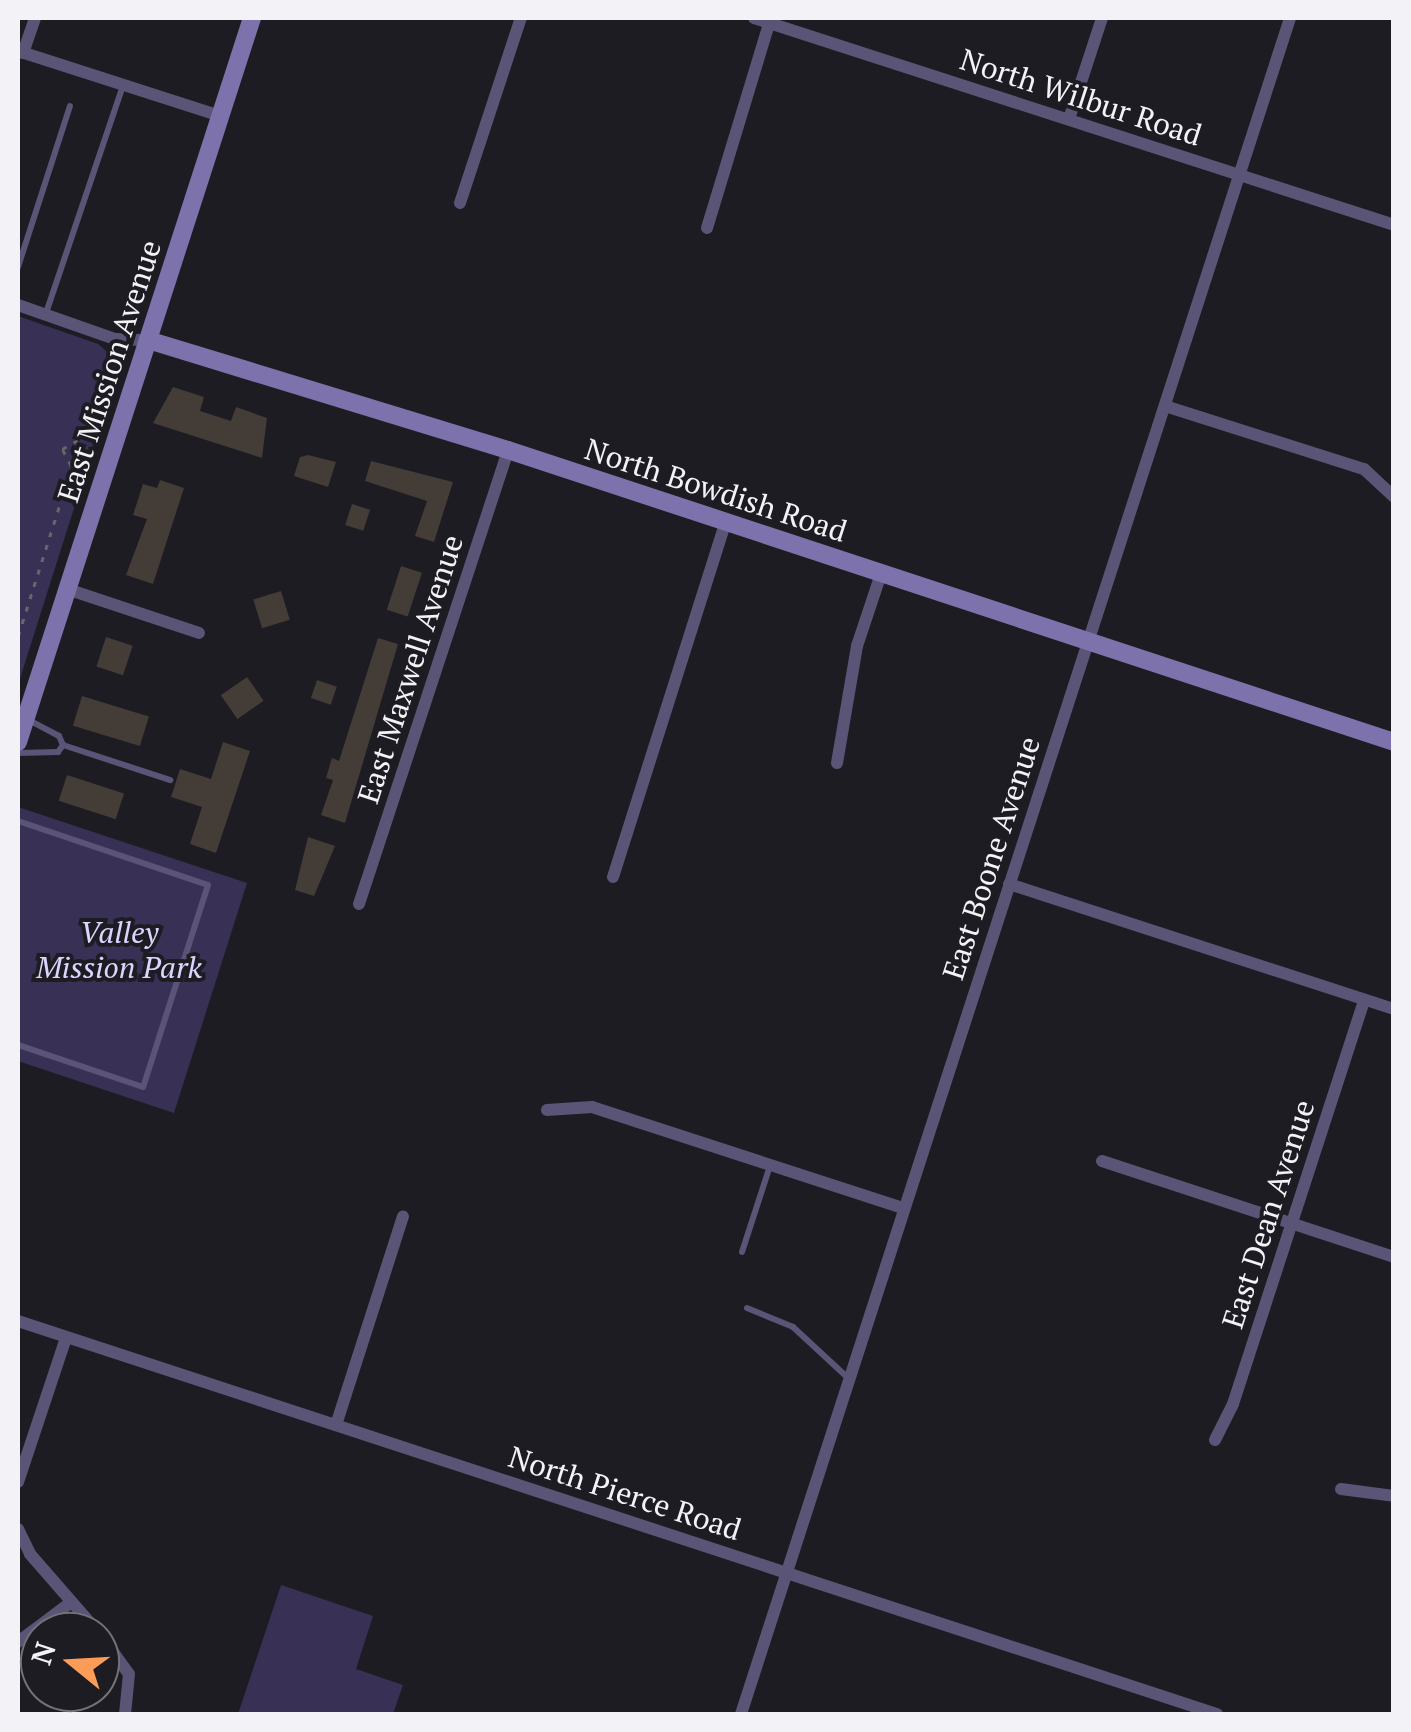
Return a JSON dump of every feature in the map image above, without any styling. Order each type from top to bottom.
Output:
[{"type":"street","points":[[35,18],[20,52],[220,116]]},
{"type":"street","name":"East Mission Avenue","points":[[18,742],[252,18]]},
{"type":"street","points":[[460,203],[521,18]]},
{"type":"street","name":"North Wilbur Road","points":[[754,18],[1394,224]]},
{"type":"street","points":[[1069,119],[1102,18]]},
{"type":"street","name":"East Boone Avenue","points":[[742,1714],[902,1208],[1290,18]]},
{"type":"street","points":[[708,228],[770,20]]},
{"type":"street","name":"North Bowdish Road","points":[[18,305],[115,339],[148,340],[508,450],[1394,742]]},
{"type":"street","points":[[1165,406],[1364,470],[1394,497]]},
{"type":"street","name":"East Maxwell Avenue","points":[[359,904],[508,450]]},
{"type":"street","points":[[613,877],[725,522]]},
{"type":"street","points":[[837,763],[856,646],[881,574]]},
{"type":"street","points":[[67,589],[199,633]]},
{"type":"street","points":[[1009,884],[1394,1010]]},
{"type":"street","name":"East Dean Avenue","points":[[1214,1440],[1233,1404],[1364,1000]]},
{"type":"street","points":[[547,1110],[592,1107],[902,1208]]},
{"type":"street","points":[[1102,1161],[1394,1256]]},
{"type":"street","points":[[336,1425],[403,1216]]},
{"type":"street","name":"North Pierce Road","points":[[18,1320],[1217,1714]]},
{"type":"street","points":[[18,1482],[66,1338]]},
{"type":"street","points":[[1341,1489],[1394,1496]]},
{"type":"street","points":[[18,1530],[79,1612]]},
{"type":"street","points":[[18,1642],[70,1603]]},
{"type":"street","points":[[120,1662],[129,1674],[125,1714]]},
{"type":"lane","points":[[46,314],[123,85]]},
{"type":"lane","points":[[18,268],[21,244],[70,106]]},
{"type":"lane","points":[[25,718],[60,736],[63,745]]},
{"type":"lane","points":[[18,753],[58,752],[63,745]]},
{"type":"lane","points":[[63,745],[170,780]]},
{"type":"lane","points":[[18,821],[208,885],[143,1087],[18,1045]]},
{"type":"lane","points":[[742,1252],[770,1165]]},
{"type":"lane","points":[[746,1308],[793,1327],[848,1378]]},
{"type":"path","points":[[18,636],[95,396],[116,371],[110,353],[115,339]]},
{"type":"path","points":[[71,468],[62,449],[80,439]]},
{"type":"green space","points":[[18,316],[98,344],[120,363],[18,685]]},
{"type":"green space","name":"Valley Mission Park","points":[[18,807],[247,883],[174,1113],[18,1061]]},
{"type":"green space","points":[[281,1585],[373,1616],[356,1669],[403,1685],[393,1714],[238,1714]]},
{"type":"building","points":[[173,387],[204,397],[200,411],[231,421],[236,407],[267,418],[262,458],[153,423]]},
{"type":"building","points":[[308,455],[336,462],[328,487],[294,476],[300,457]]},
{"type":"building","points":[[371,461],[453,482],[434,542],[415,536],[427,501],[365,481]]},
{"type":"building","points":[[160,480],[184,488],[153,584],[126,575],[147,519],[133,515],[143,484],[157,488]]},
{"type":"building","points":[[352,504],[370,510],[363,531],[345,525]]},
{"type":"building","points":[[401,566],[422,573],[408,617],[387,610]]},
{"type":"building","points":[[281,591],[290,620],[262,628],[253,599]]},
{"type":"building","points":[[106,637],[133,646],[123,675],[96,666]]},
{"type":"building","points":[[378,638],[398,644],[345,823],[321,815],[333,780],[326,778],[332,758],[339,761]]},
{"type":"building","points":[[247,677],[264,701],[237,719],[221,695]]},
{"type":"building","points":[[317,680],[337,687],[331,705],[311,698]]},
{"type":"building","points":[[82,696],[149,716],[140,746],[73,726]]},
{"type":"building","points":[[223,742],[250,751],[216,853],[190,844],[202,807],[171,797],[180,769],[211,779]]},
{"type":"building","points":[[67,775],[124,794],[116,819],[59,801]]},
{"type":"building","points":[[308,837],[335,846],[314,896],[295,890]]}]
